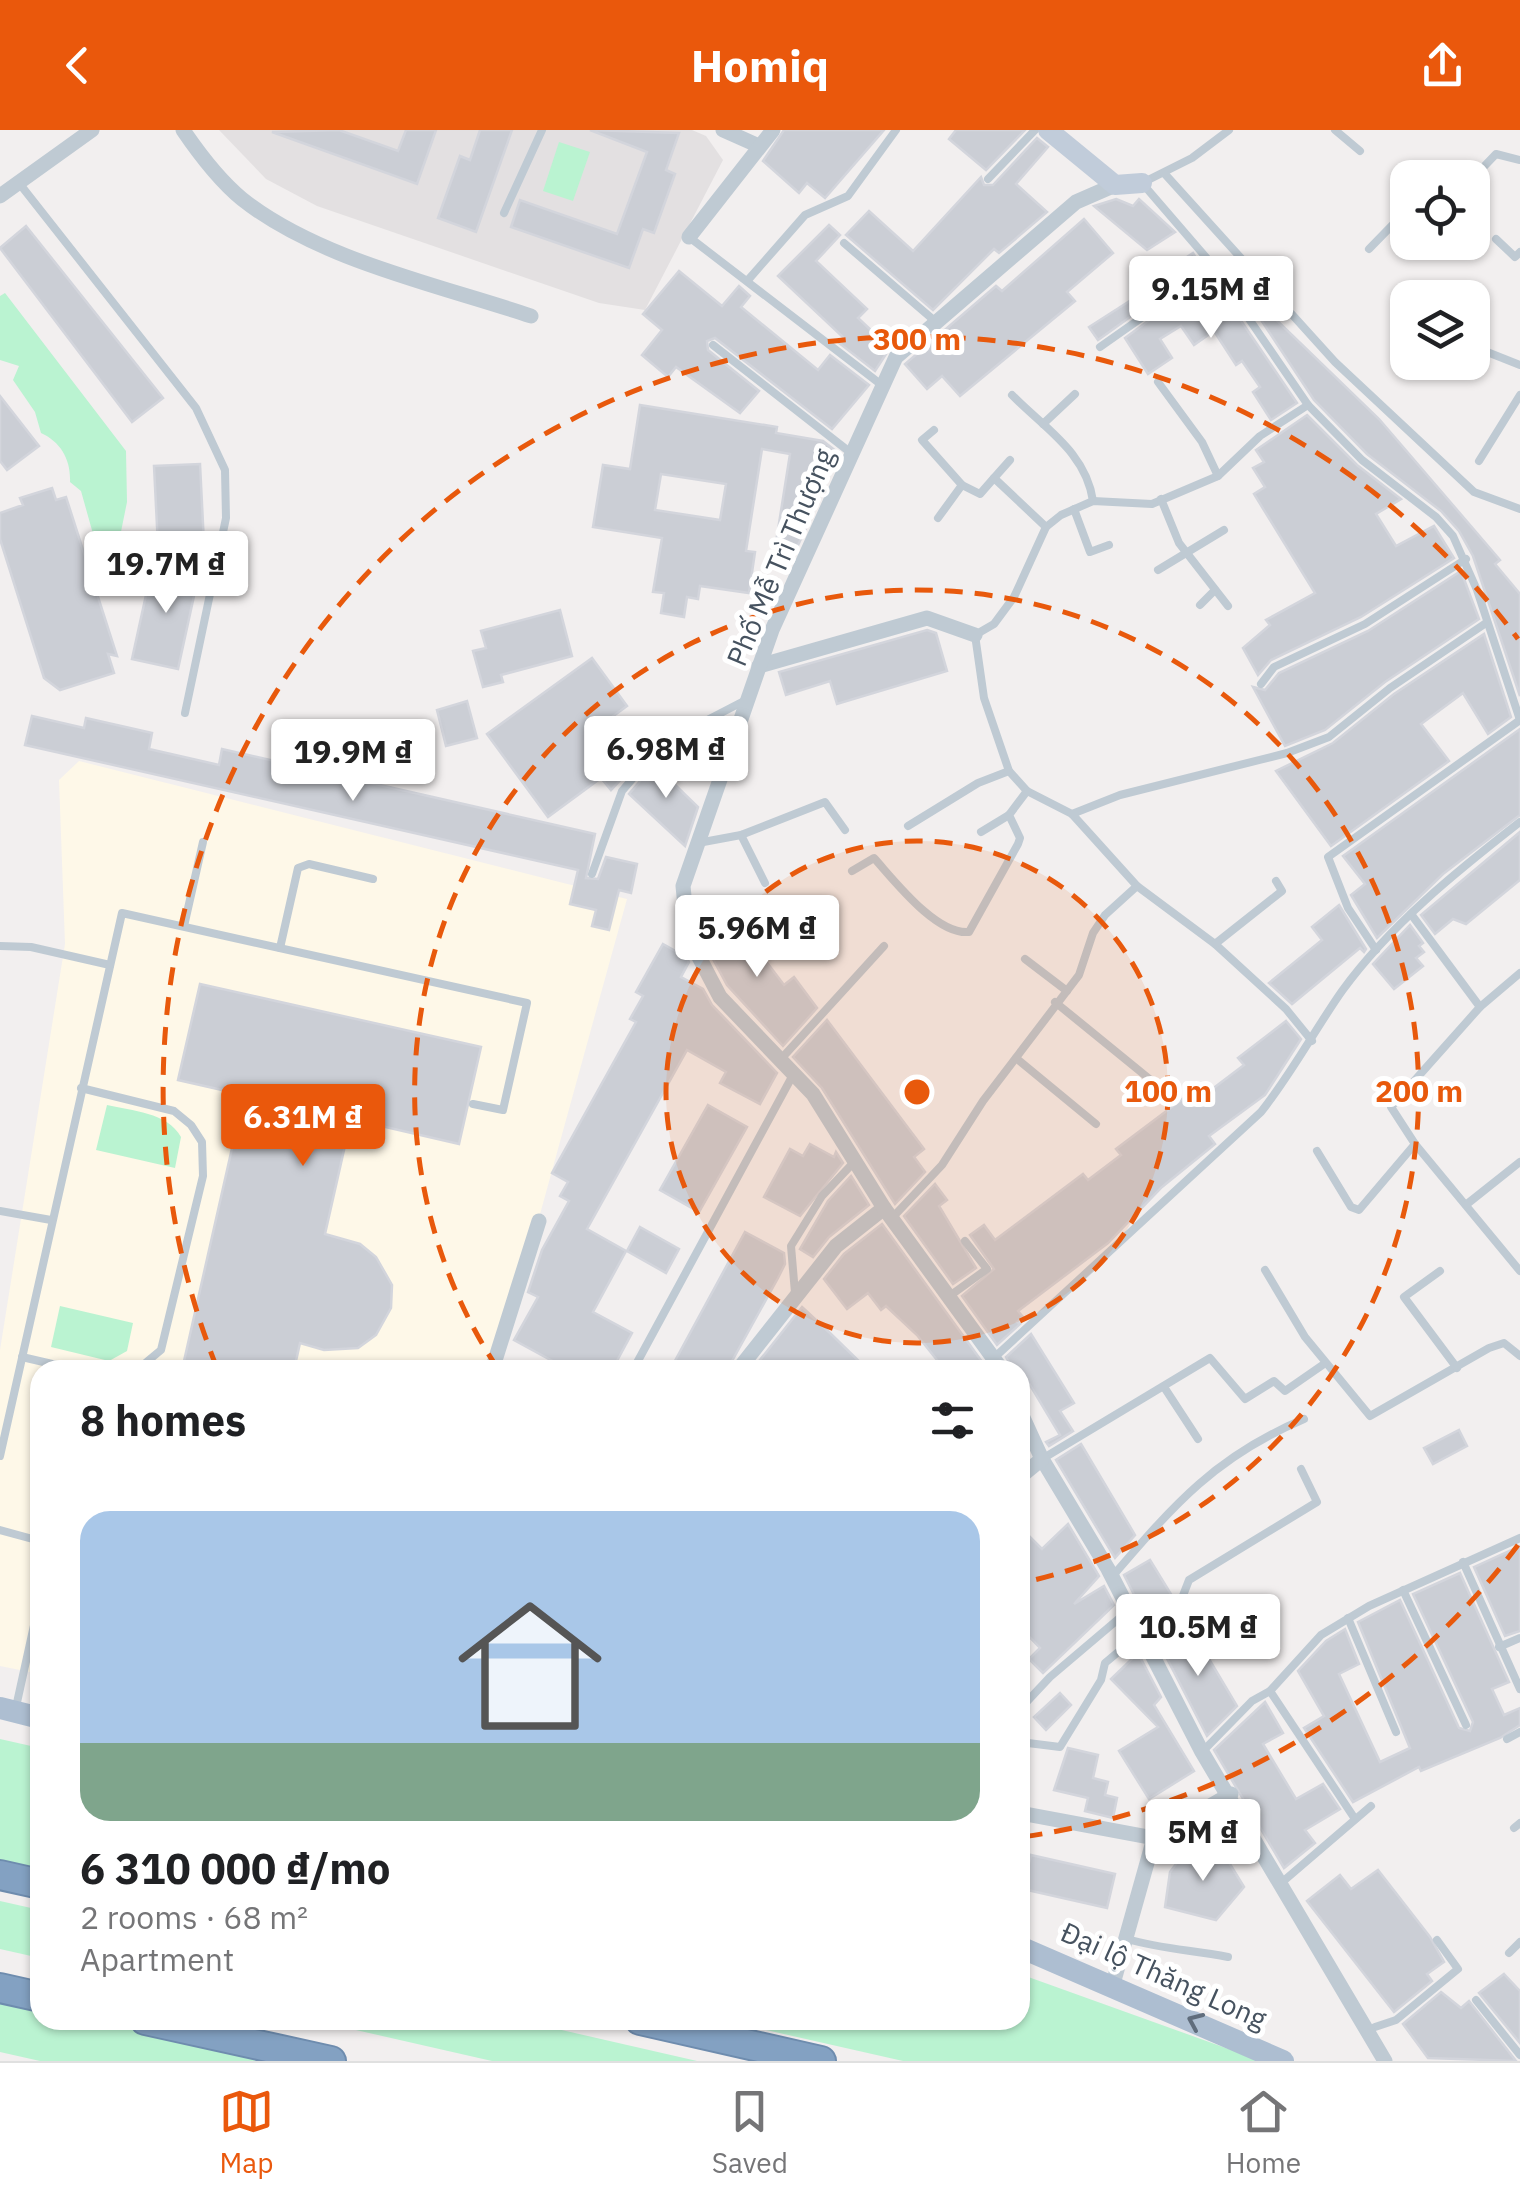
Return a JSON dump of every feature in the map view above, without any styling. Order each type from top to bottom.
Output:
[{"type":"highway","points":[[0,1875],[30,1882]]},
{"type":"highway","points":[[0,1988],[30,1995]]},
{"type":"highway","points":[[190,2030],[330,2061]]},
{"type":"highway","points":[[684,2030],[821,2061]]},
{"type":"main road","name":"Đại lộ Thăng Long","points":[[1030,1950],[1283,2061]]},
{"type":"street","points":[[0,196],[92,130]]},
{"type":"street","points":[[182,130],[205,162],[243,200],[319,245],[532,316]]},
{"type":"street","points":[[723,130],[759,146]]},
{"type":"street","points":[[690,237],[773,130]]},
{"type":"street","points":[[1061,134],[1116,185],[1142,184]]},
{"type":"street","name":"Phố Mễ Trì Thượng","points":[[997,1360],[887,1213],[813,1094],[720,997],[688,936],[683,886],[759,666],[896,357],[1076,202],[1116,185]]},
{"type":"street","points":[[759,666],[927,618],[975,635]]},
{"type":"street","points":[[746,1360],[836,1246],[887,1213]]},
{"type":"street","points":[[495,1360],[539,1221]]},
{"type":"street","points":[[1030,1433],[1144,1635],[1202,1752],[1231,1794],[1385,2061]]},
{"type":"street","points":[[1030,1469],[1042,1460]]},
{"type":"street","points":[[1030,1815],[1154,1838],[1231,1794]]},
{"type":"street","points":[[1113,1984],[1154,1838]]},
{"type":"street","points":[[1359,2012],[1374,2027],[1385,2061]]},
{"type":"lane","points":[[504,213],[542,130]]},
{"type":"lane","points":[[748,280],[805,214],[848,196],[896,130]]},
{"type":"lane","points":[[988,179],[1035,130]]},
{"type":"lane","points":[[1229,130],[1142,184],[1210,262],[1308,405],[1362,460],[1436,516],[1466,558],[1520,720],[1328,857],[1348,908],[1376,950]]},
{"type":"lane","points":[[1335,130],[1360,152]]},
{"type":"lane","points":[[1490,160],[1496,154],[1520,160]]},
{"type":"lane","points":[[1164,172],[1335,362],[1474,492],[1520,509]]},
{"type":"lane","points":[[19,182],[196,408],[226,470],[226,518],[185,713]]},
{"type":"lane","points":[[1369,249],[1390,227]]},
{"type":"lane","points":[[690,237],[883,386]]},
{"type":"lane","points":[[1496,240],[1514,257],[1520,252]]},
{"type":"lane","points":[[844,244],[936,322]]},
{"type":"lane","points":[[1100,347],[1188,285],[1210,262]]},
{"type":"lane","points":[[713,345],[852,453]]},
{"type":"lane","points":[[1490,353],[1520,365]]},
{"type":"lane","points":[[1158,382],[1202,442],[1218,476]]},
{"type":"lane","points":[[1044,424],[1075,394]]},
{"type":"lane","points":[[1012,395],[1060,434],[1091,490],[1093,501]]},
{"type":"lane","points":[[1479,461],[1520,395]]},
{"type":"lane","points":[[1308,405],[1260,436],[1218,476],[1136,505],[1093,501],[1074,508],[1046,527],[1014,597],[994,624],[975,635],[984,698],[1009,771],[1027,790],[1072,814],[1137,886],[1215,944],[1286,1008],[1312,1041]]},
{"type":"lane","points":[[934,430],[922,440],[962,485],[980,494],[1010,460]]},
{"type":"lane","points":[[994,478],[1046,527]]},
{"type":"lane","points":[[938,518],[962,485]]},
{"type":"lane","points":[[1161,499],[1187,552],[1228,606]]},
{"type":"lane","points":[[1074,508],[1090,552],[1109,546]]},
{"type":"lane","points":[[1158,570],[1224,530]]},
{"type":"lane","points":[[1261,684],[1274,667],[1365,624],[1466,558]]},
{"type":"lane","points":[[1200,605],[1215,590]]},
{"type":"lane","points":[[1072,814],[1120,795],[1287,754],[1329,737],[1390,688],[1486,623]]},
{"type":"lane","points":[[592,874],[622,792],[662,743],[748,699]]},
{"type":"lane","points":[[908,826],[978,783],[1009,771]]},
{"type":"lane","points":[[981,832],[1009,815],[1027,790]]},
{"type":"lane","points":[[698,843],[740,835],[825,802],[845,830]]},
{"type":"lane","points":[[852,870],[874,858],[916,905],[959,933],[969,932],[1018,844],[1020,838],[1009,815]]},
{"type":"lane","points":[[1002,1360],[1261,1112],[1312,1041],[1341,992],[1376,950],[1411,914],[1520,822]]},
{"type":"lane","points":[[740,835],[765,883]]},
{"type":"lane","points":[[184,926],[203,842]]},
{"type":"lane","points":[[280,948],[298,868],[309,864],[373,878]]},
{"type":"lane","points":[[1215,944],[1282,891],[1276,881]]},
{"type":"lane","points":[[887,1213],[942,1164],[1055,1002],[1079,975],[1093,933],[1105,915],[1137,886]]},
{"type":"lane","points":[[0,1456],[122,913],[527,1003],[503,1110],[473,1104]]},
{"type":"lane","points":[[1411,914],[1480,1007]]},
{"type":"lane","points":[[0,946],[31,947],[110,965]]},
{"type":"lane","points":[[781,1059],[884,946]]},
{"type":"lane","points":[[1025,959],[1067,991]]},
{"type":"lane","points":[[1520,973],[1480,1007],[1391,1108],[1415,1144],[1520,1270]]},
{"type":"lane","points":[[1055,1002],[1163,1090]]},
{"type":"lane","points":[[1016,1058],[1096,1124]]},
{"type":"lane","points":[[638,1360],[794,1073]]},
{"type":"lane","points":[[81,1088],[174,1111],[191,1124],[205,1157],[161,1350],[149,1360]]},
{"type":"lane","points":[[1318,1151],[1352,1207],[1359,1210],[1415,1144]]},
{"type":"lane","points":[[795,1296],[790,1246],[822,1196],[856,1160]]},
{"type":"lane","points":[[1467,1204],[1520,1162]]},
{"type":"lane","points":[[0,1211],[51,1220]]},
{"type":"lane","points":[[951,1295],[987,1269],[965,1241]]},
{"type":"lane","points":[[1265,1270],[1324,1364],[1370,1416],[1504,1342],[1520,1356]]},
{"type":"lane","points":[[1440,1271],[1404,1297],[1458,1368]]},
{"type":"lane","points":[[22,1357],[35,1360]]},
{"type":"lane","points":[[1042,1460],[1210,1358],[1245,1400],[1274,1380],[1285,1390],[1324,1364]]},
{"type":"lane","points":[[1164,1387],[1198,1438]]},
{"type":"lane","points":[[1111,1578],[1162,1519],[1226,1458],[1304,1418]]},
{"type":"lane","points":[[1172,1624],[1189,1580],[1318,1502],[1301,1469]]},
{"type":"lane","points":[[0,1530],[30,1539]]},
{"type":"lane","points":[[1202,1752],[1252,1701],[1270,1691],[1321,1635],[1403,1590],[1520,1538]]},
{"type":"lane","points":[[1464,1562],[1520,1690]]},
{"type":"lane","points":[[1403,1590],[1466,1725]]},
{"type":"lane","points":[[1030,1743],[1060,1747],[1101,1680],[1105,1663],[1144,1635],[1199,1608]]},
{"type":"lane","points":[[1030,1698],[1129,1610]]},
{"type":"lane","points":[[1348,1618],[1396,1732]]},
{"type":"lane","points":[[7,1710],[30,1632]]},
{"type":"lane","points":[[1499,1646],[1520,1638]]},
{"type":"lane","points":[[1270,1691],[1355,1819]]},
{"type":"lane","points":[[1507,1739],[1520,1732]]},
{"type":"lane","points":[[1280,1884],[1371,1806]]},
{"type":"lane","points":[[1127,1939],[1172,1952],[1187,1949],[1228,1957]]},
{"type":"lane","points":[[1374,2027],[1396,2020],[1458,1969],[1437,1940]]},
{"type":"lane","points":[[1510,1953],[1520,1942]]},
{"type":"lane","points":[[1476,2000],[1520,2055]]},
{"type":"shaded area","points":[[219,130],[692,130],[706,136],[723,160],[645,310],[599,303],[317,206],[266,179]]},
{"type":"shaded area","points":[[79,761],[627,899],[500,1360],[30,1360],[30,1672],[0,1666],[0,1350],[65,944],[59,780]]},
{"type":"green space","points":[[559,142],[590,152],[573,201],[543,191]]},
{"type":"green space","points":[[5,293],[126,451],[127,502],[109,591],[81,491],[70,482],[67,459],[54,441],[41,433],[35,412],[13,380],[19,366],[0,360],[0,296]]},
{"type":"green space","points":[[107,1105],[148,1114],[175,1129],[181,1137],[175,1168],[96,1150]]},
{"type":"green space","points":[[60,1306],[133,1323],[127,1351],[111,1360],[51,1347]]},
{"type":"green space","points":[[0,1739],[30,1746],[30,1867],[0,1860]]},
{"type":"green space","points":[[0,1901],[30,1908],[30,1956],[0,1949]]},
{"type":"green space","points":[[1030,1978],[1262,2061],[903,2061],[766,2030],[1030,2030]]},
{"type":"green space","points":[[0,1991],[30,1997],[30,2030],[174,2030],[308,2061],[40,2061],[0,2052]]},
{"type":"green space","points":[[356,2030],[562,2030],[697,2061],[492,2061]]},
{"type":"building","points":[[339,130],[398,151],[406,130],[436,130],[417,184],[272,132]]},
{"type":"building","points":[[480,130],[512,130],[476,232],[438,218],[460,156],[470,160]]},
{"type":"building","points":[[590,130],[679,133],[666,170],[675,174],[654,233],[643,229],[629,268],[511,227],[520,200],[617,234],[647,152]]},
{"type":"building","points":[[784,130],[884,130],[825,198],[807,183],[799,193],[763,161]]},
{"type":"building","points":[[956,130],[1025,130],[986,170],[949,139]]},
{"type":"building","points":[[1037,138],[1048,147],[1016,184],[1047,212],[999,253],[994,249],[933,310],[846,235],[869,211],[913,251],[981,177],[984,185],[993,185]]},
{"type":"building","points":[[1116,199],[1133,206],[1139,199],[1175,232],[1147,250],[1094,206]]},
{"type":"building","points":[[1084,219],[1113,253],[1067,292],[1075,301],[960,396],[942,376],[927,389],[905,364],[996,286],[1002,291]]},
{"type":"building","points":[[829,225],[840,235],[816,261],[867,309],[858,318],[890,348],[875,371],[839,343],[844,338],[778,276]]},
{"type":"building","points":[[26,226],[163,398],[132,422],[0,248]]},
{"type":"building","points":[[1193,253],[1199,263],[1183,279],[1098,340],[1089,327],[1139,295],[1131,283],[1162,263],[1167,270]]},
{"type":"building","points":[[679,271],[722,306],[739,286],[750,296],[741,307],[818,370],[830,355],[869,385],[832,429],[715,338],[707,341],[708,350],[759,391],[740,413],[676,367],[668,377],[642,355],[662,330],[643,314]]},
{"type":"building","points":[[1210,275],[1297,403],[1271,420],[1253,392],[1260,387],[1242,361],[1236,365],[1214,331],[1194,345],[1181,326],[1160,339],[1172,358],[1148,374],[1125,338]]},
{"type":"building","points":[[1234,279],[1379,419],[1500,560],[1495,564],[1520,594],[1520,696],[1473,556],[1459,531],[1441,511],[1367,454],[1314,400]]},
{"type":"building","points":[[0,396],[39,446],[7,470],[0,461]]},
{"type":"building","points":[[640,405],[777,427],[776,433],[823,441],[837,452],[819,499],[811,497],[807,526],[792,558],[774,555],[790,454],[762,449],[746,551],[755,552],[749,593],[700,586],[698,599],[687,597],[684,617],[661,613],[664,593],[653,592],[662,538],[593,527],[603,465],[630,469]],"holes":[[[661,474],[726,484],[720,520],[655,510]]]},
{"type":"building","points":[[1307,415],[1357,465],[1401,499],[1376,514],[1396,546],[1434,526],[1454,558],[1361,617],[1271,660],[1258,675],[1243,648],[1270,625],[1266,620],[1315,593],[1254,494],[1265,487],[1253,468],[1264,462],[1256,450]]},
{"type":"building","points":[[200,464],[204,544],[158,546],[154,466]]},
{"type":"building","points":[[52,488],[56,500],[66,497],[117,656],[108,654],[114,673],[60,690],[44,678],[0,539],[0,513],[23,505],[20,498]]},
{"type":"building","points":[[153,563],[199,573],[178,669],[132,659]]},
{"type":"building","points":[[1461,571],[1479,619],[1385,682],[1325,730],[1285,746],[1253,687],[1265,690],[1279,673],[1368,631]]},
{"type":"building","points":[[560,610],[572,656],[501,675],[503,682],[483,687],[473,651],[486,648],[481,631]]},
{"type":"building","points":[[927,630],[936,633],[947,671],[837,704],[830,681],[786,695],[779,672]]},
{"type":"building","points":[[1484,634],[1511,717],[1488,734],[1463,693],[1421,724],[1449,761],[1331,846],[1276,771],[1333,743],[1394,694]]},
{"type":"building","points":[[592,658],[627,706],[589,734],[607,758],[624,745],[637,762],[611,790],[601,778],[548,817],[487,734]]},
{"type":"building","points":[[467,701],[477,738],[446,746],[437,710]]},
{"type":"building","points":[[32,716],[84,728],[86,718],[152,733],[149,749],[219,765],[222,749],[595,834],[586,878],[598,879],[606,857],[637,864],[631,893],[619,890],[609,930],[592,926],[596,910],[570,904],[578,870],[25,745]]},
{"type":"building","points":[[1520,729],[1520,815],[1443,874],[1377,938],[1351,895],[1365,884],[1343,856]]},
{"type":"building","points":[[660,758],[676,773],[670,780],[698,807],[685,846],[629,794]]},
{"type":"building","points":[[1520,832],[1520,880],[1466,924],[1453,919],[1435,934],[1421,915]]},
{"type":"building","points":[[1339,905],[1366,949],[1364,952],[1360,948],[1292,1004],[1269,983],[1322,940],[1312,927]]},
{"type":"building","points":[[727,910],[784,985],[794,977],[817,1008],[783,1046],[727,985],[699,933]]},
{"type":"building","points":[[1410,925],[1423,943],[1419,946],[1424,952],[1416,958],[1423,966],[1394,989],[1373,964]]},
{"type":"building","points":[[663,944],[686,957],[689,962],[681,977],[703,989],[712,1005],[777,1073],[760,1104],[720,1083],[726,1072],[687,1050],[587,1229],[626,1251],[593,1312],[632,1333],[617,1360],[551,1360],[514,1340],[538,1297],[528,1292],[542,1250],[569,1201],[560,1196],[568,1182],[552,1173],[636,1022],[630,1019],[643,996],[636,992]]},
{"type":"building","points":[[200,984],[481,1047],[459,1144],[351,1119],[325,1234],[360,1244],[376,1257],[392,1285],[391,1308],[376,1335],[358,1348],[324,1350],[300,1343],[296,1360],[184,1360],[244,1095],[178,1080]]},
{"type":"building","points":[[827,1020],[924,1149],[914,1157],[925,1172],[895,1204],[822,1088],[793,1057]]},
{"type":"building","points":[[1286,1021],[1301,1039],[1265,1095],[1209,1136],[1215,1144],[1162,1187],[1108,1243],[1018,1311],[1023,1317],[1017,1322],[1020,1324],[997,1345],[962,1296],[994,1269],[970,1235],[984,1225],[995,1240],[1083,1174],[1088,1180],[1121,1155],[1116,1149],[1197,1088],[1203,1096],[1244,1065],[1238,1058]]},
{"type":"building","points":[[708,1105],[747,1127],[699,1212],[660,1190]]},
{"type":"building","points":[[810,1144],[834,1157],[836,1152],[843,1163],[800,1216],[764,1197],[790,1149],[803,1156]]},
{"type":"building","points":[[851,1176],[869,1205],[829,1237],[813,1257],[800,1249],[828,1201]]},
{"type":"building","points":[[935,1184],[947,1200],[939,1206],[976,1268],[953,1284],[904,1216]]},
{"type":"building","points":[[882,1224],[981,1360],[937,1360],[917,1335],[886,1306],[881,1310],[868,1293],[847,1309],[824,1279],[844,1254]]},
{"type":"building","points":[[640,1227],[679,1249],[666,1273],[627,1251]]},
{"type":"building","points":[[745,1232],[784,1253],[785,1264],[733,1360],[675,1360]]},
{"type":"building","points":[[802,1307],[858,1360],[760,1360]]},
{"type":"building","points":[[1031,1334],[1074,1403],[1060,1411],[1073,1431],[1049,1446],[1046,1442],[1060,1435],[1030,1385],[1030,1360],[1006,1357]]},
{"type":"building","points":[[1459,1430],[1467,1446],[1433,1464],[1424,1448]]},
{"type":"building","points":[[1081,1444],[1135,1535],[1115,1558],[1056,1460]]},
{"type":"building","points":[[1068,1524],[1099,1576],[1074,1604],[1104,1586],[1114,1605],[1043,1673],[1030,1660],[1040,1648],[1030,1638],[1030,1537],[1042,1549]]},
{"type":"building","points":[[1520,1546],[1520,1631],[1505,1636],[1474,1567]]},
{"type":"building","points":[[1150,1560],[1174,1599],[1166,1619],[1151,1628],[1124,1575]]},
{"type":"building","points":[[1460,1573],[1509,1682],[1492,1689],[1504,1715],[1520,1708],[1520,1725],[1500,1738],[1421,1771],[1419,1767],[1353,1802],[1304,1728],[1324,1716],[1298,1671],[1326,1641],[1345,1629],[1359,1664],[1339,1674],[1380,1762],[1410,1748],[1358,1622],[1400,1600],[1459,1728],[1470,1731],[1473,1722],[1413,1594]]},
{"type":"building","points":[[1190,1627],[1237,1706],[1207,1736],[1158,1641]]},
{"type":"building","points":[[1138,1653],[1161,1697],[1154,1705],[1194,1771],[1149,1799],[1119,1751],[1158,1727],[1111,1679]]},
{"type":"building","points":[[1060,1693],[1071,1705],[1046,1730],[1034,1717]]},
{"type":"building","points":[[1265,1702],[1283,1733],[1263,1744],[1296,1799],[1323,1784],[1340,1809],[1305,1830],[1315,1843],[1284,1868],[1214,1750]]},
{"type":"building","points":[[1068,1748],[1098,1755],[1093,1778],[1108,1782],[1105,1795],[1117,1798],[1113,1818],[1085,1811],[1088,1798],[1054,1790]]},
{"type":"building","points":[[1217,1843],[1244,1887],[1216,1920],[1165,1907],[1170,1872],[1182,1856]]},
{"type":"building","points":[[1031,1855],[1115,1874],[1107,1908],[1030,1891]]},
{"type":"building","points":[[1378,1870],[1430,1937],[1444,1962],[1427,1974],[1432,1981],[1394,2012],[1307,1901],[1340,1875],[1351,1889]]},
{"type":"building","points":[[1504,1974],[1520,1991],[1520,2043],[1479,1993]]},
{"type":"building","points":[[1441,1992],[1461,2008],[1469,2001],[1516,2061],[1428,2058],[1403,2024]]}]
